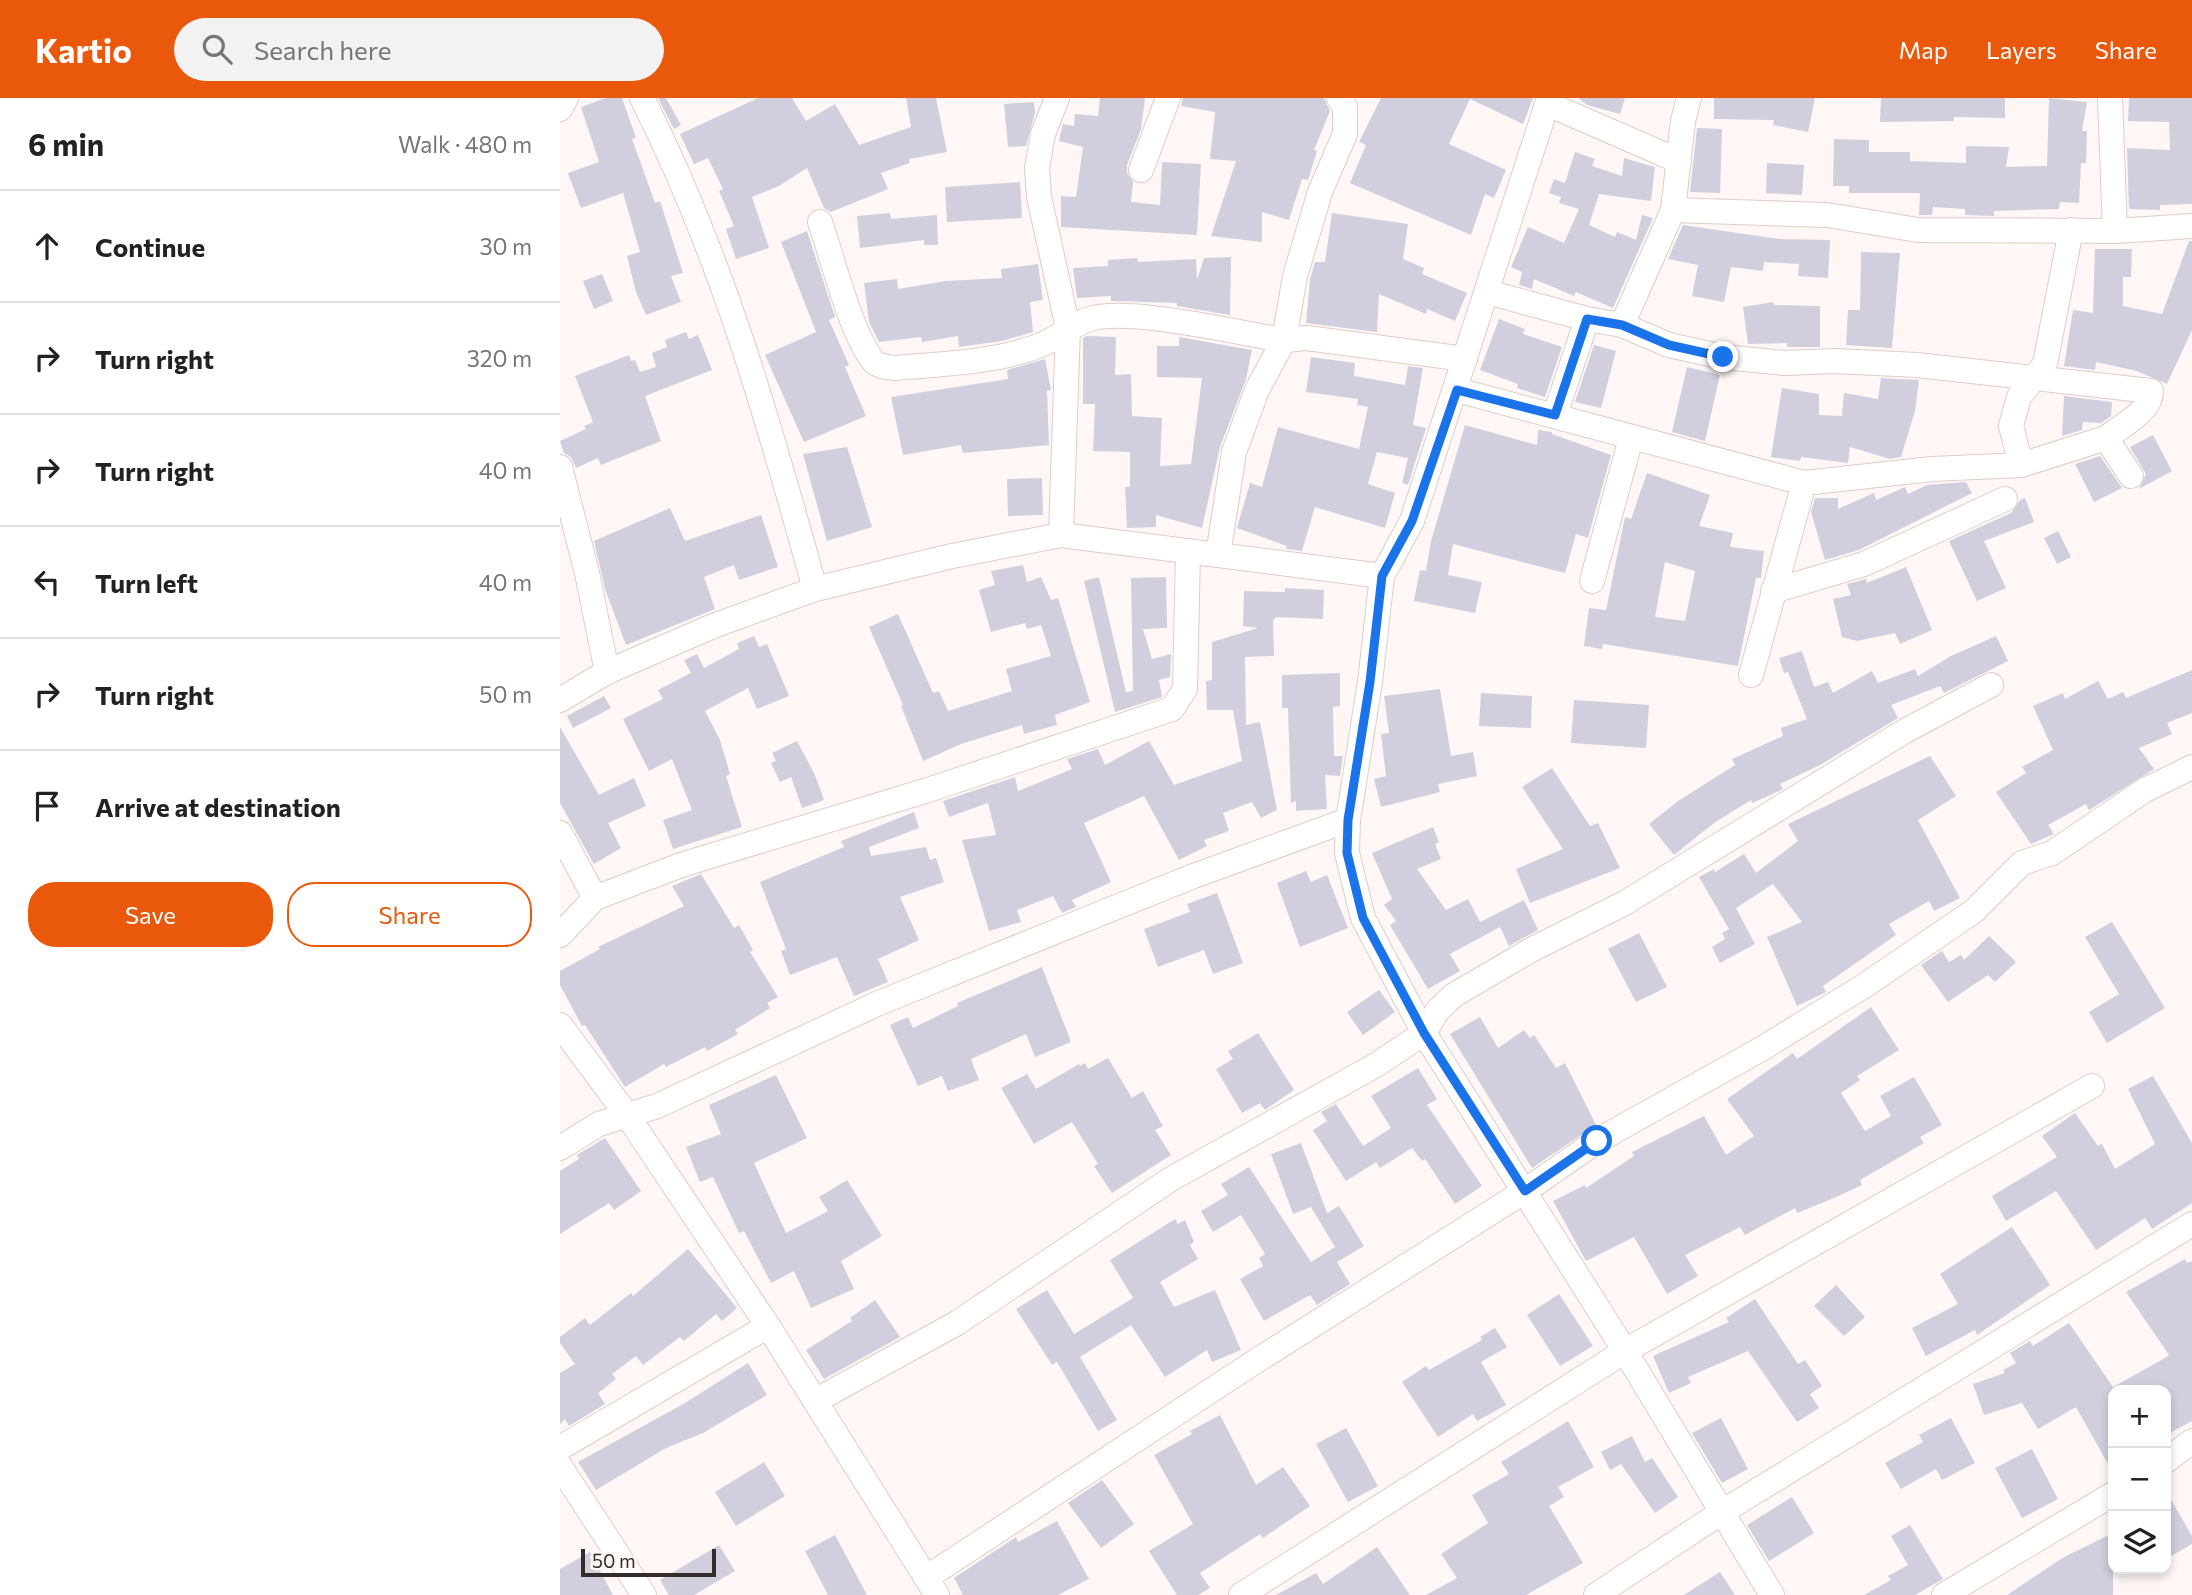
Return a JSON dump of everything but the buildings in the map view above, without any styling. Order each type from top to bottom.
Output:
[{"type":"street","points":[[560,109],[566,98]]},
{"type":"street","points":[[642,98],[678,171],[724,285],[766,413],[815,589]]},
{"type":"street","points":[[1057,98],[1044,134],[1037,168],[1039,197],[1068,328],[1061,535]]},
{"type":"street","points":[[1140,170],[1168,98]]},
{"type":"street","points":[[1218,555],[1234,452],[1257,390],[1284,341],[1294,276],[1320,192],[1345,134],[1345,107],[1339,98]]},
{"type":"street","points":[[1622,325],[1673,210],[1683,121],[1689,98]]},
{"type":"street","points":[[2110,98],[2115,231]]},
{"type":"street","points":[[1679,161],[1548,101],[1457,390],[1412,521],[1382,576],[1370,682],[1348,820],[1347,853],[1363,918],[1424,1033],[1625,1351],[1772,1595]]},
{"type":"street","points":[[1673,210],[1827,215],[1918,230],[2115,231],[2192,226]]},
{"type":"street","points":[[820,222],[855,323],[874,362],[884,367],[1005,357],[1044,344],[1068,328],[1094,318],[1139,318],[1284,341],[1307,338],[1465,359]]},
{"type":"street","points":[[2021,465],[2011,426],[2019,397],[2033,375],[2045,364],[2071,230]]},
{"type":"street","points":[[1457,390],[1804,483],[1932,469],[2021,465],[2106,438],[2145,408],[2151,398],[2151,391],[2033,375],[1917,365],[1835,361],[1785,363],[1723,357],[1669,345],[1622,325],[1587,319],[1487,292]]},
{"type":"street","points":[[1555,415],[1587,319]]},
{"type":"street","points":[[1592,581],[1631,438]]},
{"type":"street","points":[[2106,438],[2132,477]]},
{"type":"street","points":[[560,467],[587,573],[607,672]]},
{"type":"street","points":[[1751,675],[1804,483]]},
{"type":"street","points":[[1773,591],[1864,564],[2005,499]]},
{"type":"street","points":[[560,700],[607,672],[713,626],[815,589],[952,556],[1061,535],[1382,576]]},
{"type":"street","points":[[560,935],[595,898],[681,865],[928,790],[1172,709],[1185,689],[1188,551]]},
{"type":"street","points":[[815,1401],[957,1323],[1171,1179],[1376,1065],[1424,1033],[1438,1010],[1454,995],[1531,950],[1623,904],[1905,731],[1991,685]]},
{"type":"street","points":[[560,1025],[626,1115],[768,1326],[931,1586],[1253,1363],[1525,1191],[1597,1141],[1763,1048],[1864,986],[1973,911],[2022,863],[2052,853],[2145,790],[2192,767]]},
{"type":"street","points":[[560,1148],[599,1124],[657,1106],[879,1003],[1191,877],[1348,820]]},
{"type":"street","points":[[560,833],[595,898]]},
{"type":"street","points":[[1241,1595],[1625,1351],[2092,1086]]},
{"type":"street","points":[[1596,1595],[1722,1513],[2192,1224]]},
{"type":"street","points":[[560,1448],[768,1326]]},
{"type":"street","points":[[2171,1457],[2192,1441]]},
{"type":"street","points":[[560,1466],[643,1595]]},
{"type":"street","points":[[1944,1595],[2108,1497]]},
{"type":"route","points":[[1597,1141],[1525,1191],[1424,1033],[1363,918],[1347,853],[1348,820],[1370,682],[1382,576],[1412,521],[1457,390],[1555,415],[1587,319],[1622,325],[1669,345],[1723,357]]}]
